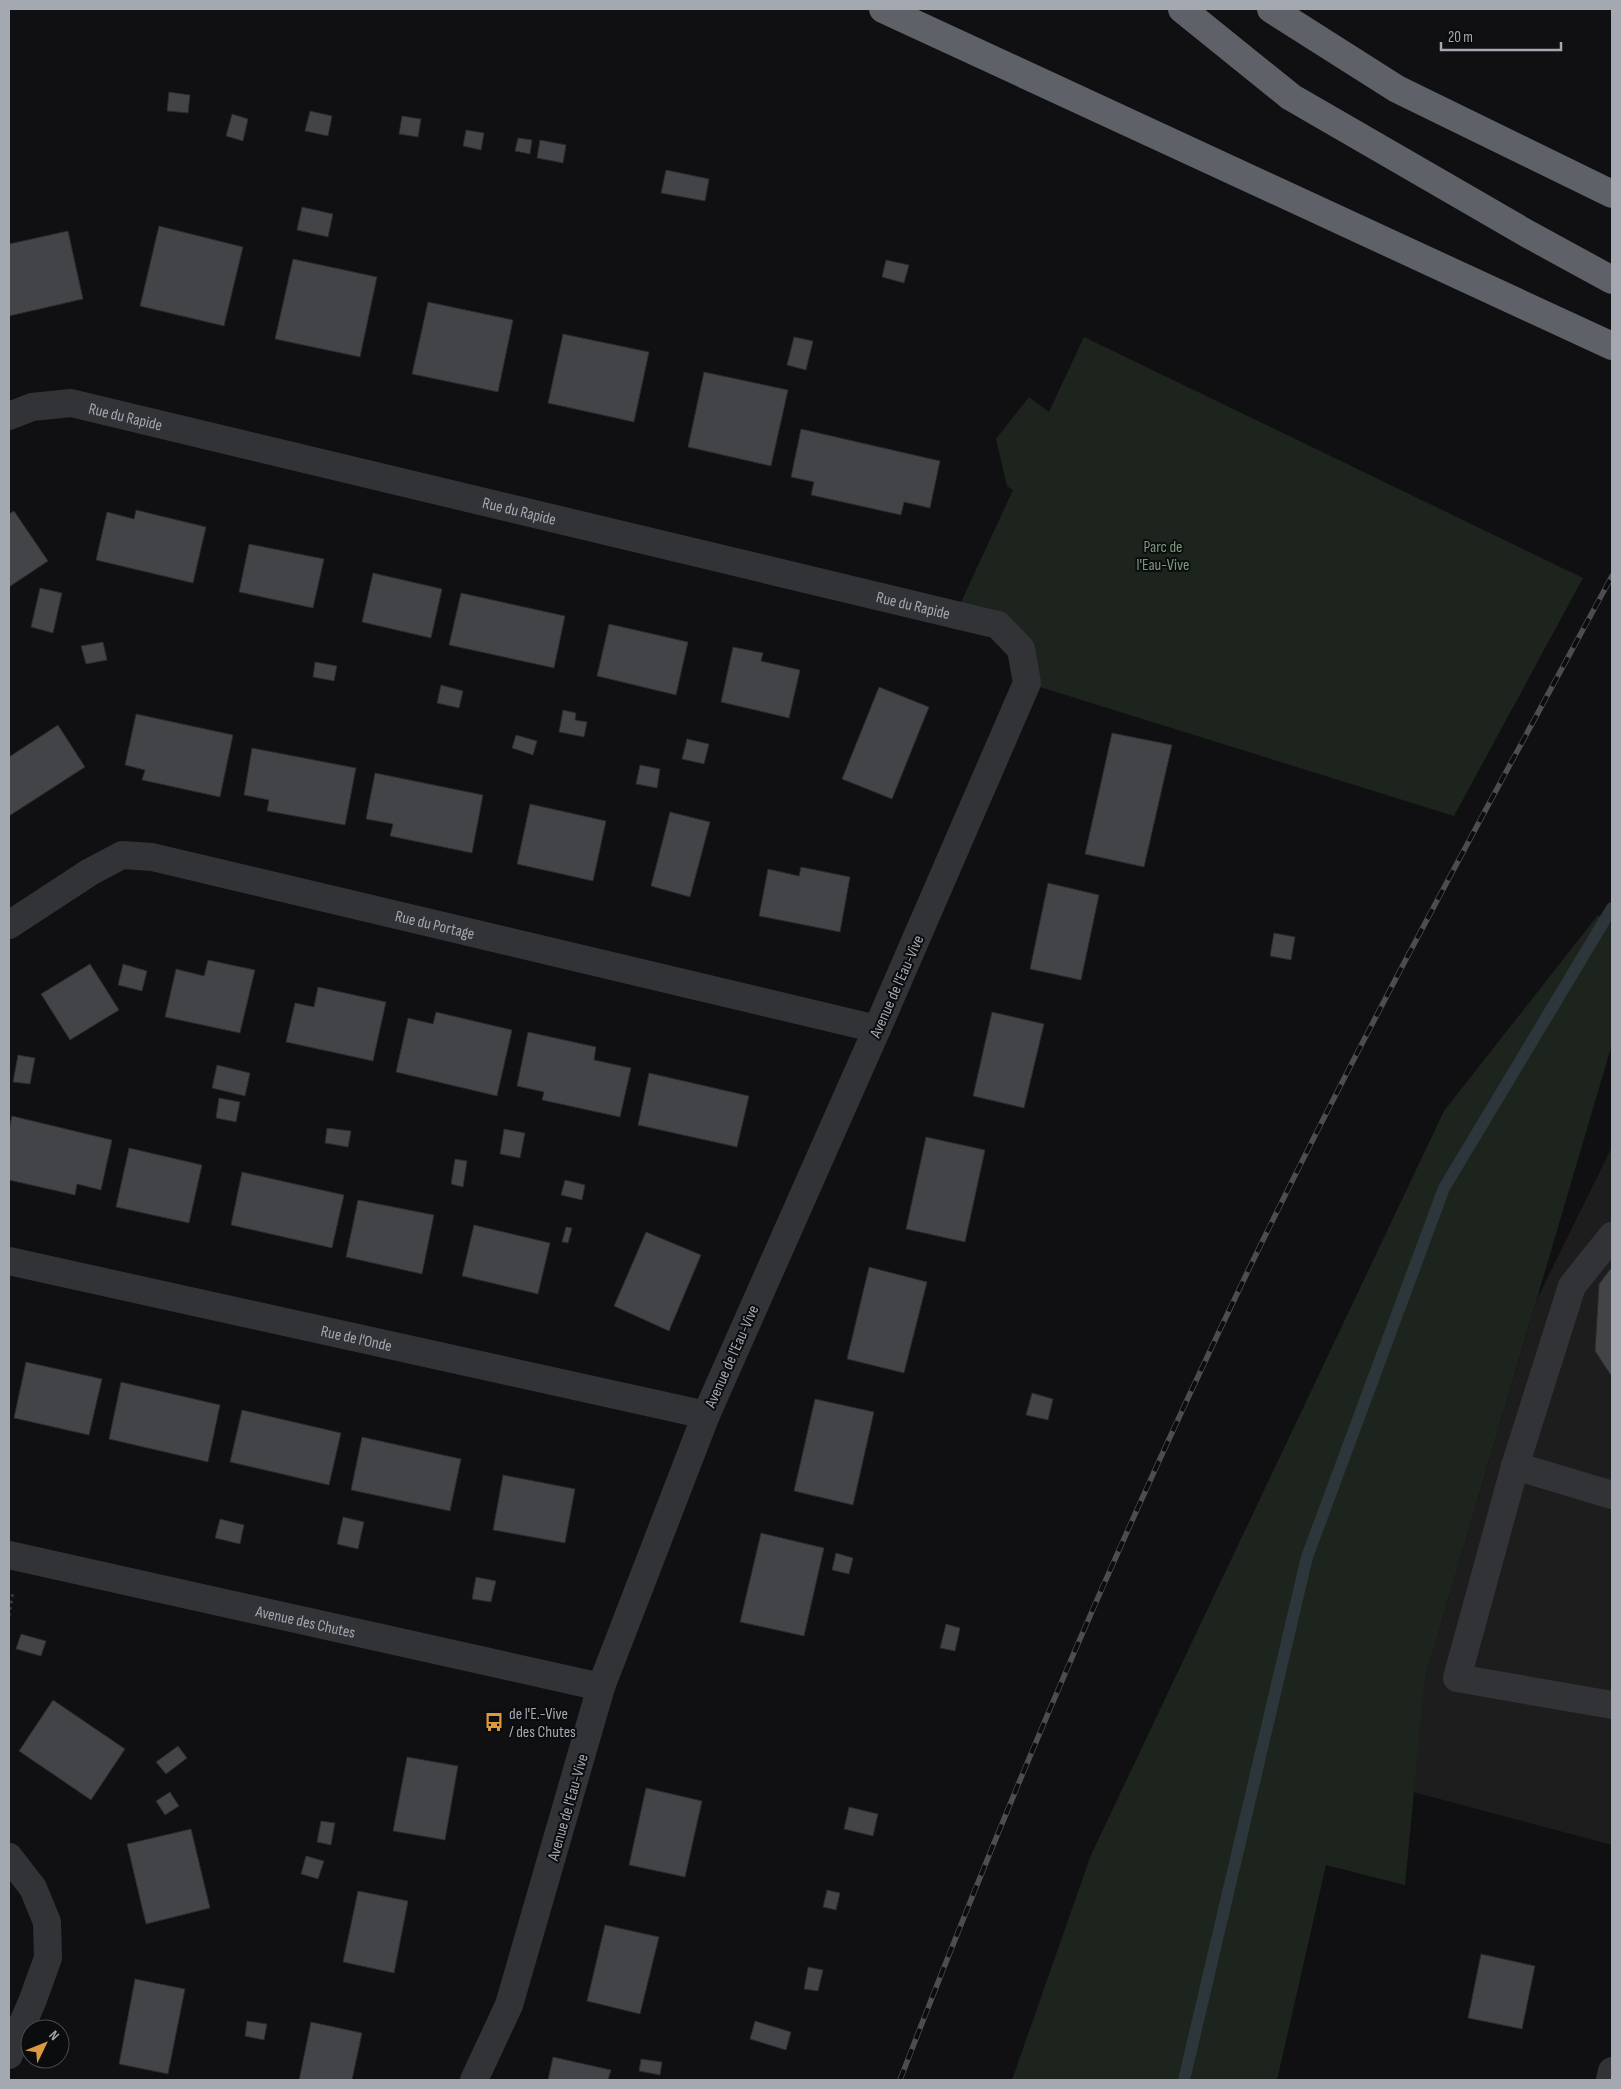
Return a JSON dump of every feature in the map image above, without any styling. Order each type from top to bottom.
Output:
[{"type":"highway","points":[[883,9],[1612,346]]},
{"type":"highway","points":[[898,9],[970,48]]},
{"type":"highway","points":[[1182,9],[1291,97],[1612,280]]},
{"type":"highway","points":[[1271,9],[1397,89],[1612,194]]},
{"type":"street","name":"Rue du Rapide","points":[[9,416],[32,406],[71,403],[998,625],[1021,649]]},
{"type":"street","name":"Avenue de l'Eau-Vive","points":[[474,2080],[509,2005],[601,1687],[706,1414],[877,1029],[1027,683],[1021,649]]},
{"type":"street","name":"Rue du Portage","points":[[9,925],[90,872],[122,855],[152,857],[877,1029]]},
{"type":"street","points":[[1612,1236],[1572,1286],[1515,1466],[1457,1678],[1612,1705]]},
{"type":"street","name":"Rue de l'Onde","points":[[9,1261],[706,1414]]},
{"type":"street","points":[[1515,1466],[1612,1495]]},
{"type":"street","name":"Avenue des Chutes","points":[[9,1555],[601,1687]]},
{"type":"street","points":[[9,1858],[32,1888],[47,1922],[48,1958],[32,2002],[9,2055]]},
{"type":"street","points":[[1610,2080],[1612,2071]]},
{"type":"shaded area","points":[[1612,1147],[1612,1845],[1413,1792],[1425,1678],[1537,1299]]},
{"type":"green space","name":"Parc de l'Eau-Vive","points":[[1084,337],[1583,578],[1454,816],[1027,683],[1021,649],[955,615],[1013,490],[1007,486],[996,439],[1029,397],[1049,412]]},
{"type":"green space","points":[[1598,915],[1612,925],[1612,1044],[1425,1678],[1405,1885],[1326,1865],[1277,2080],[1012,2080],[1091,1855],[1444,1111]]},
{"type":"building","points":[[169,92],[190,95],[188,113],[167,111]]},
{"type":"building","points":[[310,111],[332,116],[328,136],[305,131]]},
{"type":"building","points":[[232,114],[248,119],[243,141],[226,136]]},
{"type":"building","points":[[402,116],[421,119],[418,137],[399,134]]},
{"type":"building","points":[[466,130],[484,133],[481,150],[463,146]]},
{"type":"building","points":[[518,138],[532,140],[530,154],[515,151]]},
{"type":"building","points":[[540,140],[566,145],[563,163],[537,158]]},
{"type":"building","points":[[666,170],[709,179],[705,201],[661,193]]},
{"type":"building","points":[[302,207],[333,214],[328,237],[297,230]]},
{"type":"building","points":[[159,226],[243,247],[224,326],[140,306]]},
{"type":"building","points":[[68,231],[83,299],[9,316],[9,244]]},
{"type":"building","points":[[293,259],[377,277],[360,357],[275,339]]},
{"type":"building","points":[[886,260],[909,265],[904,283],[882,277]]},
{"type":"building","points":[[428,302],[513,320],[498,392],[412,374]]},
{"type":"building","points":[[563,334],[649,352],[634,422],[548,403]]},
{"type":"building","points":[[794,337],[813,341],[806,370],[787,365]]},
{"type":"building","points":[[704,372],[788,390],[771,466],[688,447]]},
{"type":"building","points":[[801,429],[940,461],[930,508],[904,502],[901,515],[811,495],[814,482],[791,477]]},
{"type":"building","points":[[136,510],[206,527],[193,583],[96,560],[107,512],[134,519]]},
{"type":"building","points":[[14,511],[48,561],[9,587],[9,514]]},
{"type":"building","points":[[249,544],[324,559],[313,608],[239,592]]},
{"type":"building","points":[[373,573],[442,589],[431,638],[362,622]]},
{"type":"building","points":[[40,588],[62,593],[53,633],[31,627]]},
{"type":"building","points":[[461,593],[565,616],[554,668],[449,645]]},
{"type":"building","points":[[609,624],[688,642],[676,695],[597,676]]},
{"type":"building","points":[[103,642],[107,660],[86,664],[81,646]]},
{"type":"building","points":[[733,647],[763,653],[761,661],[800,670],[789,718],[721,702]]},
{"type":"building","points":[[315,662],[337,666],[334,681],[313,677]]},
{"type":"building","points":[[441,685],[463,691],[459,708],[437,703]]},
{"type":"building","points":[[879,687],[929,707],[892,799],[842,779]]},
{"type":"building","points":[[563,710],[576,713],[575,720],[587,722],[584,737],[559,732]]},
{"type":"building","points":[[136,714],[233,735],[220,797],[142,780],[145,770],[125,765]]},
{"type":"building","points":[[58,725],[85,767],[9,816],[9,757]]},
{"type":"building","points":[[1112,733],[1172,745],[1144,867],[1085,854]]},
{"type":"building","points":[[516,735],[537,741],[533,755],[512,748]]},
{"type":"building","points":[[687,739],[709,744],[704,764],[682,759]]},
{"type":"building","points":[[252,748],[356,768],[345,825],[267,811],[269,800],[244,795]]},
{"type":"building","points":[[640,765],[660,769],[657,788],[636,784]]},
{"type":"building","points":[[375,773],[483,795],[472,853],[390,836],[393,824],[366,819]]},
{"type":"building","points":[[530,804],[606,821],[593,881],[517,864]]},
{"type":"building","points":[[670,812],[710,822],[690,897],[651,886]]},
{"type":"building","points":[[801,867],[850,877],[840,932],[759,916],[768,869],[799,876]]},
{"type":"building","points":[[1048,883],[1099,895],[1081,980],[1030,969]]},
{"type":"building","points":[[1274,933],[1295,937],[1291,960],[1270,956]]},
{"type":"building","points":[[208,960],[255,970],[240,1033],[165,1017],[176,969],[204,976]]},
{"type":"building","points":[[90,964],[119,1010],[70,1040],[41,994]]},
{"type":"building","points":[[123,964],[147,971],[142,991],[118,985]]},
{"type":"building","points":[[318,987],[386,1002],[373,1061],[286,1042],[295,1003],[314,1007]]},
{"type":"building","points":[[436,1012],[512,1030],[497,1096],[396,1072],[408,1018],[433,1024]]},
{"type":"building","points":[[992,1012],[1044,1024],[1024,1108],[973,1096]]},
{"type":"building","points":[[528,1032],[596,1047],[594,1060],[631,1068],[620,1117],[542,1100],[544,1092],[517,1086]]},
{"type":"building","points":[[18,1055],[35,1058],[30,1084],[13,1082]]},
{"type":"building","points":[[217,1065],[250,1073],[245,1096],[212,1088]]},
{"type":"building","points":[[649,1073],[749,1096],[737,1147],[638,1125]]},
{"type":"building","points":[[219,1098],[240,1102],[236,1122],[216,1118]]},
{"type":"building","points":[[12,1116],[112,1140],[101,1190],[77,1184],[75,1195],[9,1180],[9,1130]]},
{"type":"building","points":[[327,1128],[351,1131],[348,1147],[325,1143]]},
{"type":"building","points":[[504,1129],[525,1133],[520,1158],[500,1154]]},
{"type":"building","points":[[926,1137],[985,1150],[965,1242],[906,1229]]},
{"type":"building","points":[[129,1148],[202,1165],[189,1223],[116,1207]]},
{"type":"building","points":[[455,1159],[467,1161],[463,1187],[451,1184]]},
{"type":"building","points":[[242,1172],[344,1195],[332,1248],[231,1225]]},
{"type":"building","points":[[565,1180],[585,1185],[582,1200],[561,1195]]},
{"type":"building","points":[[358,1200],[434,1215],[422,1274],[346,1257]]},
{"type":"building","points":[[474,1225],[550,1243],[538,1294],[462,1276]]},
{"type":"building","points":[[566,1227],[572,1228],[568,1243],[562,1242]]},
{"type":"building","points":[[646,1232],[701,1255],[669,1331],[614,1306]]},
{"type":"building","points":[[869,1267],[927,1282],[904,1373],[847,1359]]},
{"type":"building","points":[[1612,1267],[1612,1377],[1595,1351],[1599,1284]]},
{"type":"building","points":[[26,1362],[102,1379],[89,1435],[14,1418]]},
{"type":"building","points":[[121,1382],[220,1405],[208,1462],[109,1439]]},
{"type":"building","points":[[1032,1393],[1053,1399],[1048,1420],[1026,1415]]},
{"type":"building","points":[[815,1399],[874,1412],[853,1505],[794,1491]]},
{"type":"building","points":[[242,1410],[341,1433],[329,1485],[230,1462]]},
{"type":"building","points":[[362,1437],[461,1459],[450,1511],[351,1490]]},
{"type":"building","points":[[503,1475],[575,1489],[565,1543],[493,1530]]},
{"type":"building","points":[[343,1517],[364,1522],[358,1549],[337,1544]]},
{"type":"building","points":[[220,1519],[244,1525],[240,1544],[215,1538]]},
{"type":"building","points":[[761,1533],[824,1548],[804,1636],[740,1622]]},
{"type":"building","points":[[836,1553],[853,1558],[849,1574],[832,1570]]},
{"type":"building","points":[[476,1577],[496,1581],[491,1602],[472,1599]]},
{"type":"building","points":[[946,1624],[960,1628],[955,1651],[940,1648]]},
{"type":"building","points":[[21,1634],[46,1641],[41,1656],[16,1649]]},
{"type":"building","points":[[53,1700],[125,1749],[91,1800],[19,1751]]},
{"type":"building","points":[[178,1746],[187,1758],[166,1774],[156,1762]]},
{"type":"building","points":[[407,1757],[458,1766],[445,1840],[393,1831]]},
{"type":"building","points":[[646,1788],[702,1801],[685,1877],[629,1865]]},
{"type":"building","points":[[170,1792],[179,1806],[165,1815],[156,1801]]},
{"type":"building","points":[[849,1807],[878,1814],[873,1836],[844,1829]]},
{"type":"building","points":[[321,1821],[335,1823],[331,1845],[317,1842]]},
{"type":"building","points":[[191,1829],[210,1908],[146,1924],[127,1844]]},
{"type":"building","points":[[306,1856],[324,1861],[318,1879],[301,1874]]},
{"type":"building","points":[[827,1890],[840,1893],[836,1910],[823,1907]]},
{"type":"building","points":[[358,1891],[408,1901],[394,1973],[343,1962]]},
{"type":"building","points":[[605,1925],[659,1937],[640,2014],[587,2001]]},
{"type":"building","points":[[1481,1954],[1535,1966],[1522,2029],[1468,2018]]},
{"type":"building","points":[[808,1967],[823,1970],[818,1991],[804,1989]]},
{"type":"building","points":[[135,1979],[185,1989],[168,2074],[119,2064]]},
{"type":"building","points":[[247,2021],[267,2024],[264,2040],[245,2036]]},
{"type":"building","points":[[755,2021],[791,2032],[786,2050],[750,2039]]},
{"type":"building","points":[[311,2022],[362,2033],[352,2080],[299,2080]]},
{"type":"building","points":[[553,2057],[611,2070],[608,2080],[548,2080]]},
{"type":"building","points":[[641,2059],[662,2062],[660,2075],[639,2071]]},
{"type":"waterway","points":[[1184,2080],[1307,1557],[1444,1188],[1612,908]]},
{"type":"railway","points":[[900,2080],[1022,1774],[1109,1572],[1200,1372],[1290,1185],[1380,1010],[1612,576]]},
{"type":"place","name":"de l'E.-Vive / des Chutes","points":[[494,1722]]}]
